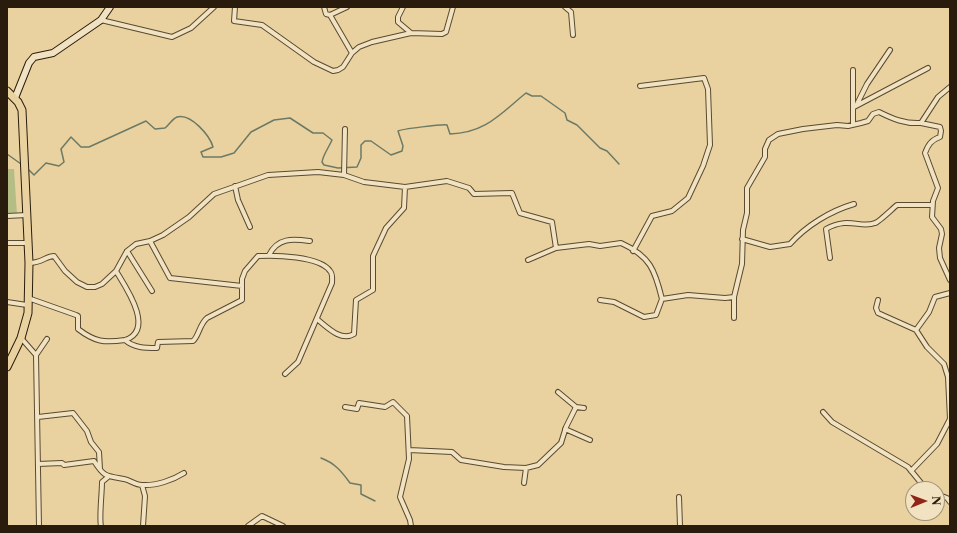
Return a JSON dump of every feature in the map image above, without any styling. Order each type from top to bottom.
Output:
[{"type":"main road","points":[[15,98],[29,63],[34,58],[52,53],[101,20],[110,7]]},
{"type":"main road","points":[[7,91],[15,98],[22,110],[29,263],[26,324],[7,367]]},
{"type":"street","points":[[101,20],[172,37],[191,28],[214,7]]},
{"type":"street","points":[[235,7],[234,20],[262,25],[277,38],[295,47],[322,67],[338,70],[347,62],[352,53],[360,47],[372,42],[411,33],[442,34],[446,32],[453,7]]},
{"type":"street","points":[[324,7],[326,14],[330,15],[352,53]]},
{"type":"street","points":[[330,15],[346,7]]},
{"type":"street","points":[[404,7],[398,17],[398,22],[411,33]]},
{"type":"street","points":[[565,7],[571,12],[573,35]]},
{"type":"street","points":[[855,106],[867,84],[890,50]]},
{"type":"street","points":[[855,106],[928,68]]},
{"type":"street","points":[[853,70],[855,106],[853,125]]},
{"type":"street","points":[[633,250],[652,216],[672,211],[688,198],[703,166],[710,145],[708,89],[704,78],[640,86]]},
{"type":"street","points":[[922,123],[938,97],[950,87]]},
{"type":"street","points":[[734,318],[734,297],[742,264],[742,239],[747,213],[747,188],[765,157],[765,149],[769,140],[778,134],[803,129],[853,125],[868,121],[873,114],[879,112],[893,119],[910,124],[922,123],[940,127],[940,137],[934,139],[928,146],[925,153],[938,188],[932,205],[932,217],[942,234],[939,248],[940,258],[950,280]]},
{"type":"street","points":[[344,173],[345,129]]},
{"type":"street","points":[[29,263],[38,263],[49,256],[54,256],[65,271],[77,282],[91,287],[102,284],[116,271],[127,251],[136,244],[150,241],[163,235],[189,217],[214,194],[268,175],[318,172],[344,173],[364,182],[405,187],[447,181],[469,188],[474,194],[512,193],[520,213],[552,222],[556,248]]},
{"type":"street","points":[[235,186],[238,200],[250,227]]},
{"type":"street","points":[[317,319],[339,335],[354,334],[356,300],[373,290],[373,256],[386,228],[404,208],[405,187]]},
{"type":"street","points":[[742,239],[770,248],[790,244],[795,238],[825,216],[838,209],[854,204]]},
{"type":"street","points":[[830,258],[826,229],[835,224],[846,222],[868,225],[876,223],[897,205],[932,205]]},
{"type":"street","points":[[7,216],[27,215]]},
{"type":"street","points":[[269,255],[273,248],[281,242],[291,239],[310,241]]},
{"type":"street","points":[[150,241],[170,278],[242,286]]},
{"type":"street","points":[[7,243],[28,243]]},
{"type":"street","points":[[528,260],[556,248],[588,244],[600,246],[621,243],[650,263],[655,273],[662,299],[656,315],[644,317],[614,302],[600,300]]},
{"type":"street","points":[[127,251],[152,291]]},
{"type":"street","points":[[125,340],[131,345],[144,348],[157,348],[158,342],[195,340],[202,322],[242,300],[242,286],[245,271],[258,256],[269,255],[307,260],[324,265],[330,271],[332,283],[298,362],[285,374]]},
{"type":"street","points":[[7,302],[28,301],[76,315],[78,316],[78,329],[97,341],[125,340],[131,338],[135,333],[138,317],[132,298],[116,271]]},
{"type":"street","points":[[916,330],[931,309],[935,297],[950,293]]},
{"type":"street","points":[[662,299],[688,295],[734,297]]},
{"type":"street","points":[[878,300],[876,308],[878,312],[916,330],[927,347],[944,364],[948,377],[950,418],[937,444],[911,471]]},
{"type":"street","points":[[21,338],[36,355]]},
{"type":"street","points":[[39,526],[36,355],[47,338]]},
{"type":"street","points":[[558,392],[576,407],[584,408]]},
{"type":"street","points":[[344,407],[357,409],[359,403],[385,407],[393,402],[407,416],[409,459],[400,497],[411,526]]},
{"type":"street","points":[[409,450],[452,452],[461,460],[504,467],[526,468],[538,465],[561,443],[565,429],[576,407]]},
{"type":"street","points":[[823,412],[832,422],[892,457],[911,471],[919,481]]},
{"type":"street","points":[[38,417],[73,413],[87,431],[90,442],[99,452],[100,471]]},
{"type":"street","points":[[565,429],[590,440]]},
{"type":"street","points":[[38,464],[62,463],[64,465],[94,461],[100,471],[108,477],[126,479],[142,485],[177,478],[184,473]]},
{"type":"street","points":[[524,483],[526,468]]},
{"type":"street","points":[[101,526],[102,482],[108,477]]},
{"type":"street","points":[[142,485],[145,496],[143,526]]},
{"type":"street","points":[[679,497],[680,526]]},
{"type":"street","points":[[248,526],[262,516],[283,526]]},
{"type":"green space","points":[[7,169],[14,169],[17,215],[7,215]]},
{"type":"waterway","points":[[29,170],[34,175],[46,163],[59,166],[64,162],[61,149],[71,137],[81,147],[89,147],[146,121],[155,129],[165,128],[177,117],[188,118],[199,126],[208,137],[213,147],[201,152],[203,157],[221,157],[234,153],[251,132],[274,120],[290,118],[313,133],[323,133],[332,140],[322,162],[324,165],[338,168],[357,167],[361,158],[361,145],[365,141],[371,141],[391,155],[402,151],[403,146],[398,131],[444,125],[447,125],[450,134],[474,130],[492,121],[526,93],[532,96],[541,96],[565,113],[567,120],[577,125],[600,148],[607,151],[619,164]]},
{"type":"waterway","points":[[7,154],[21,164]]},
{"type":"waterway","points":[[321,458],[338,468],[350,483],[361,485],[361,494],[375,501]]}]
